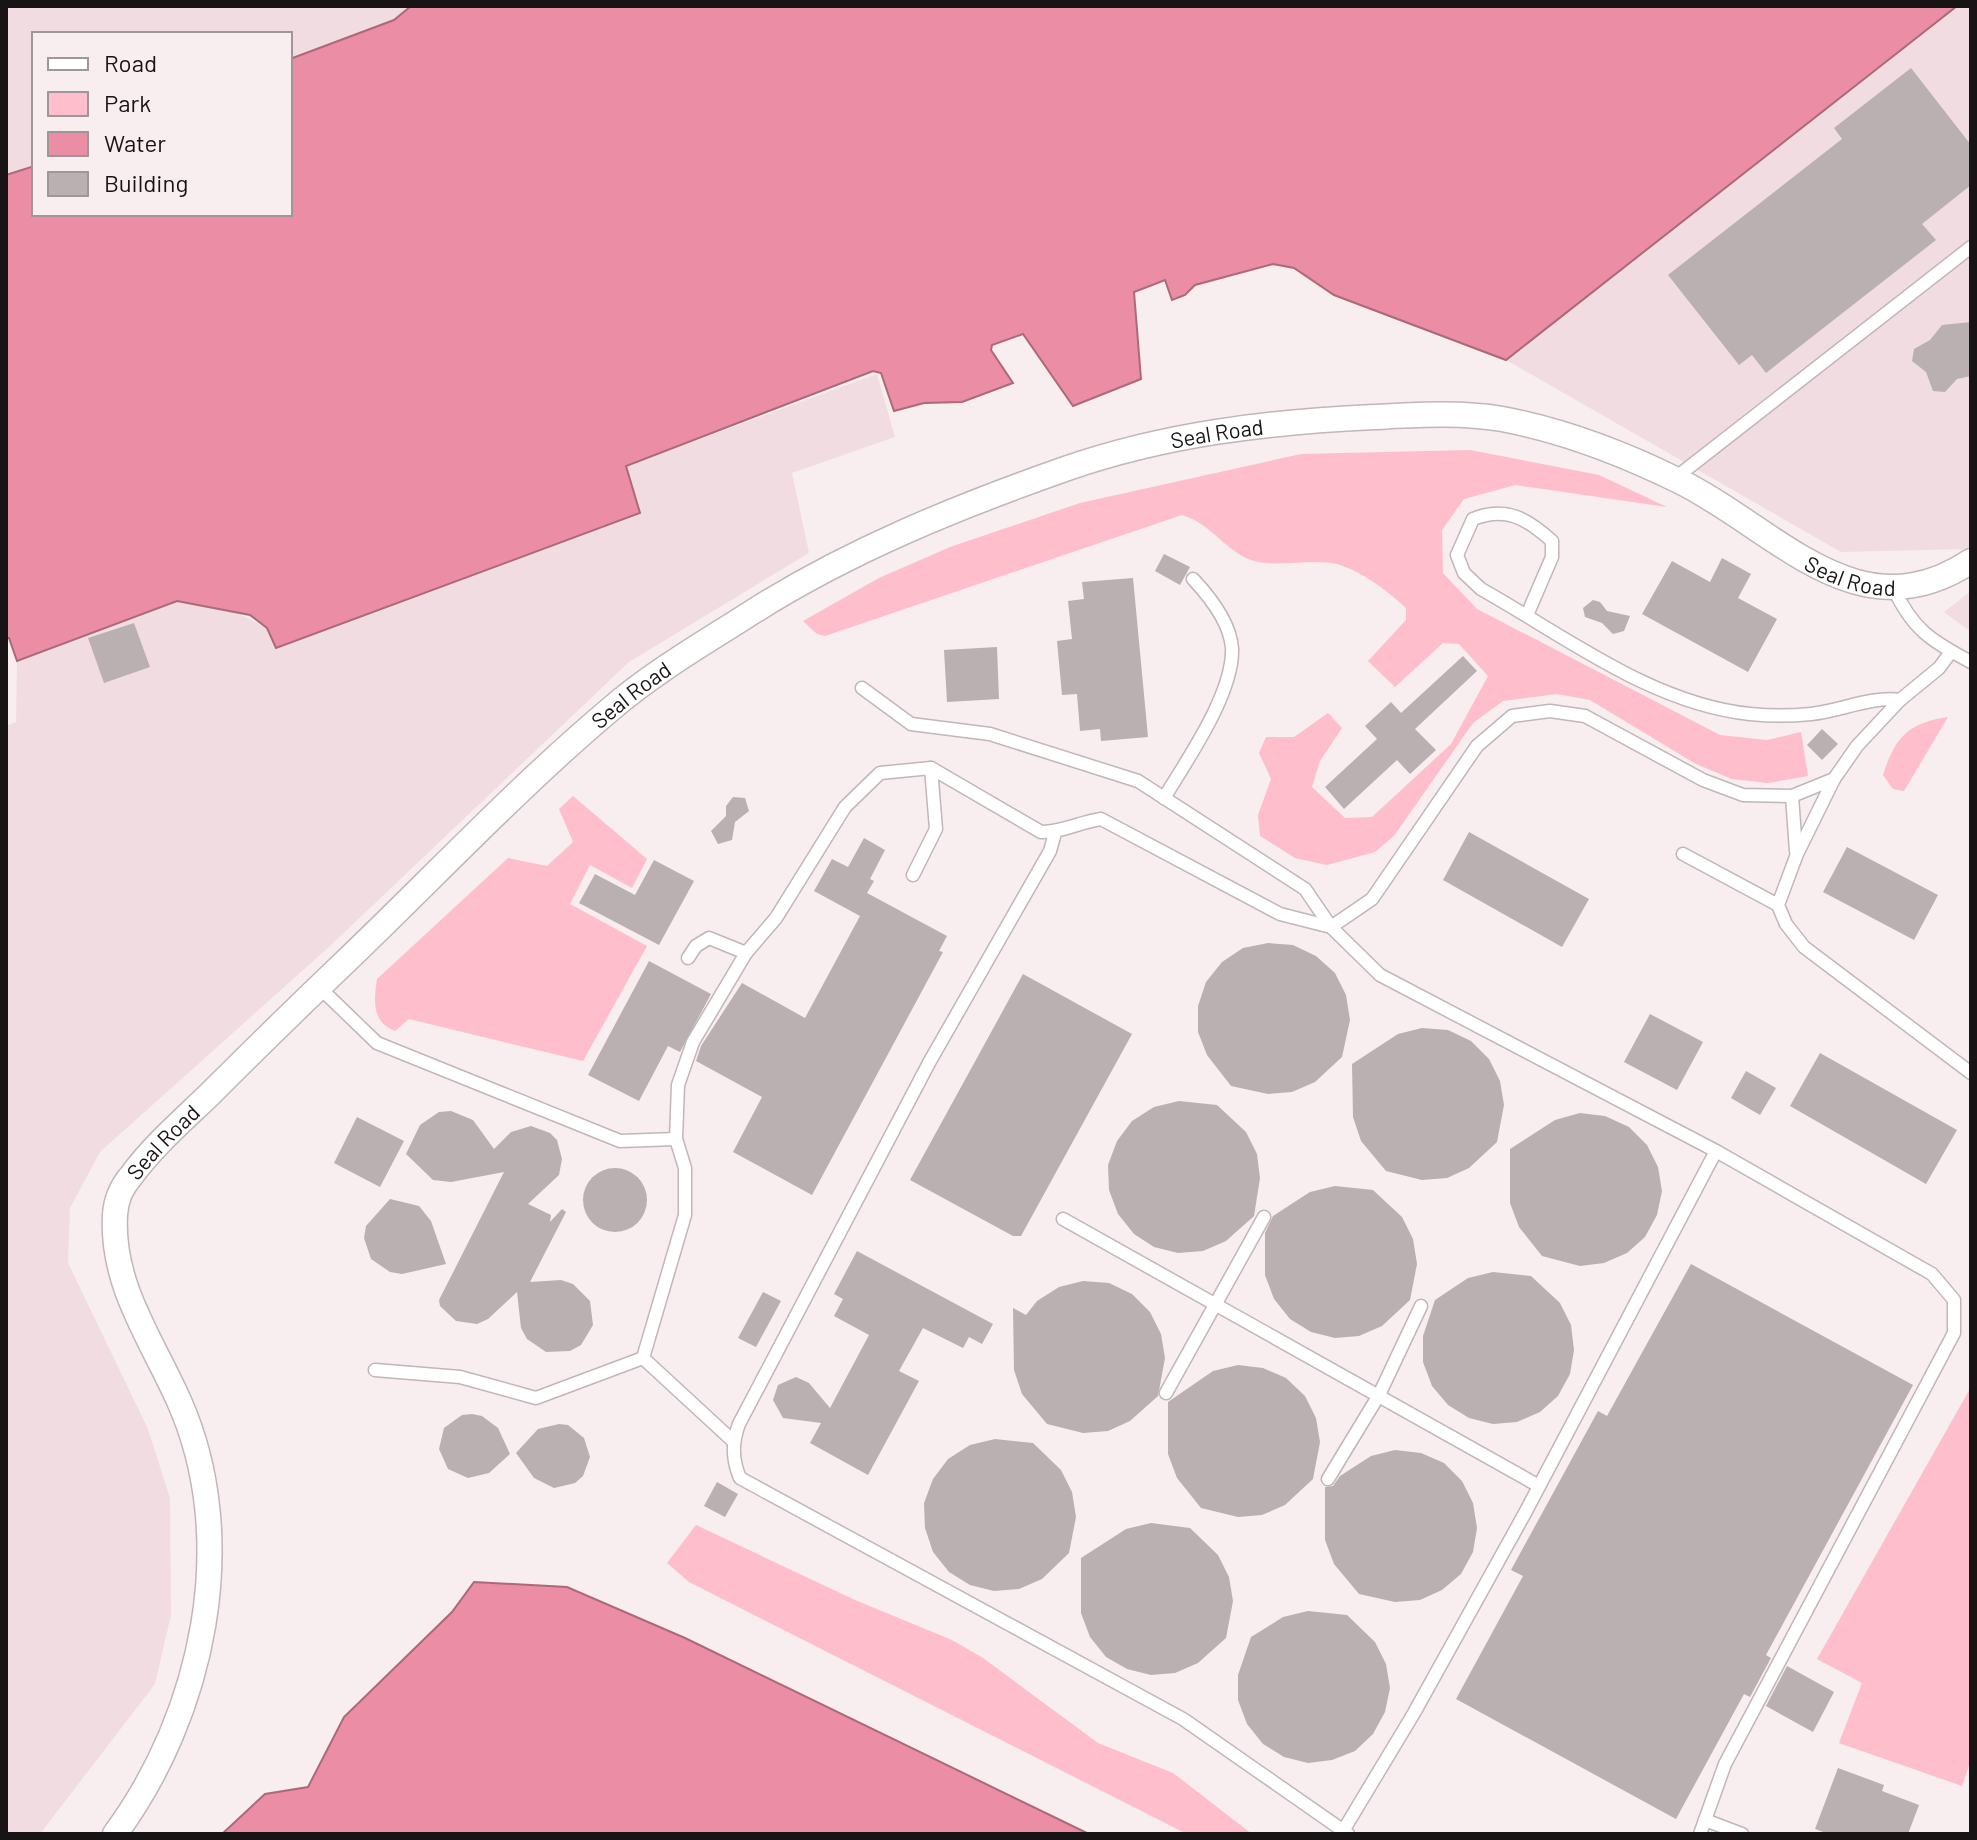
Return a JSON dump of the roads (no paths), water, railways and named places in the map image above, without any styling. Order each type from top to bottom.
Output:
[{"type":"street","name":"Seal Road","points":[[115,1834],[147,1791],[172,1736],[193,1677],[207,1605],[204,1490],[194,1439],[176,1395],[138,1323],[122,1279],[114,1222],[117,1198],[132,1173],[194,1109],[542,771],[618,702],[762,606],[875,544],[976,500],[1089,461],[1176,438],[1286,422],[1447,413],[1502,419],[1548,431],[1674,479],[1811,563],[1849,582],[1893,587],[1924,586],[1971,561]]},
{"type":"lane","points":[[1674,479],[1971,247]]},
{"type":"lane","points":[[1527,615],[1552,557],[1552,541],[1531,522],[1512,513],[1491,512],[1473,519],[1457,555],[1464,573],[1481,589],[1527,615],[1651,685],[1698,704],[1750,714],[1811,714],[1885,698],[1900,700]]},
{"type":"lane","points":[[1164,798],[1219,706],[1232,647],[1213,601],[1193,579]]},
{"type":"lane","points":[[1893,587],[1906,616],[1928,638],[1971,662]]},
{"type":"lane","points":[[1778,905],[1797,854],[1834,779],[1857,746],[1900,700],[1939,668],[1951,652]]},
{"type":"lane","points":[[862,688],[911,724],[990,734],[1138,781],[1305,889],[1331,927],[1380,975],[1716,1151],[1932,1274],[1954,1300],[1954,1333],[1725,1764],[1700,1834]]},
{"type":"lane","points":[[643,1358],[685,1215],[685,1168],[676,1139],[678,1085],[693,1042],[746,953],[776,918],[845,807],[880,773],[931,768],[1041,832],[1055,833],[1070,823],[1101,819],[1280,914],[1331,927],[1372,899],[1477,746],[1512,716],[1550,711],[1585,716],[1703,780],[1743,795],[1792,796],[1834,779]]},
{"type":"lane","points":[[913,875],[936,829],[931,768]]},
{"type":"lane","points":[[1792,796],[1797,854]]},
{"type":"lane","points":[[1055,833],[1050,851],[930,1061],[739,1424],[733,1441],[740,1478],[1183,1719],[1345,1833],[1539,1486],[1716,1151]]},
{"type":"lane","points":[[1683,854],[1778,905],[1786,924],[1804,947],[1971,1073]]},
{"type":"lane","points":[[688,958],[696,946],[709,938],[746,953]]},
{"type":"lane","points":[[319,987],[377,1043],[620,1141],[676,1139]]},
{"type":"lane","points":[[1166,1393],[1264,1217]]},
{"type":"lane","points":[[1063,1219],[1539,1486]]},
{"type":"lane","points":[[1328,1479],[1379,1395],[1421,1306]]},
{"type":"lane","points":[[643,1358],[733,1441]]},
{"type":"lane","points":[[375,1370],[460,1377],[536,1398],[643,1358]]},
{"type":"lane","points":[[1705,1820],[1742,1834]]},
{"type":"water","points":[[411,6],[1957,6],[1506,360],[1334,295],[1294,268],[1273,264],[1195,285],[1185,295],[1172,300],[1165,280],[1134,292],[1141,379],[1073,406],[1023,334],[992,345],[991,350],[1013,383],[962,402],[924,403],[894,411],[881,373],[873,371],[626,466],[640,513],[276,648],[267,628],[250,615],[177,601],[17,661],[9,638],[6,638],[6,175],[32,167],[32,216],[292,216],[292,58],[394,20]]},
{"type":"water","points":[[474,1582],[567,1587],[685,1638],[1089,1834],[222,1834],[265,1794],[308,1787],[344,1717],[452,1612]]}]
